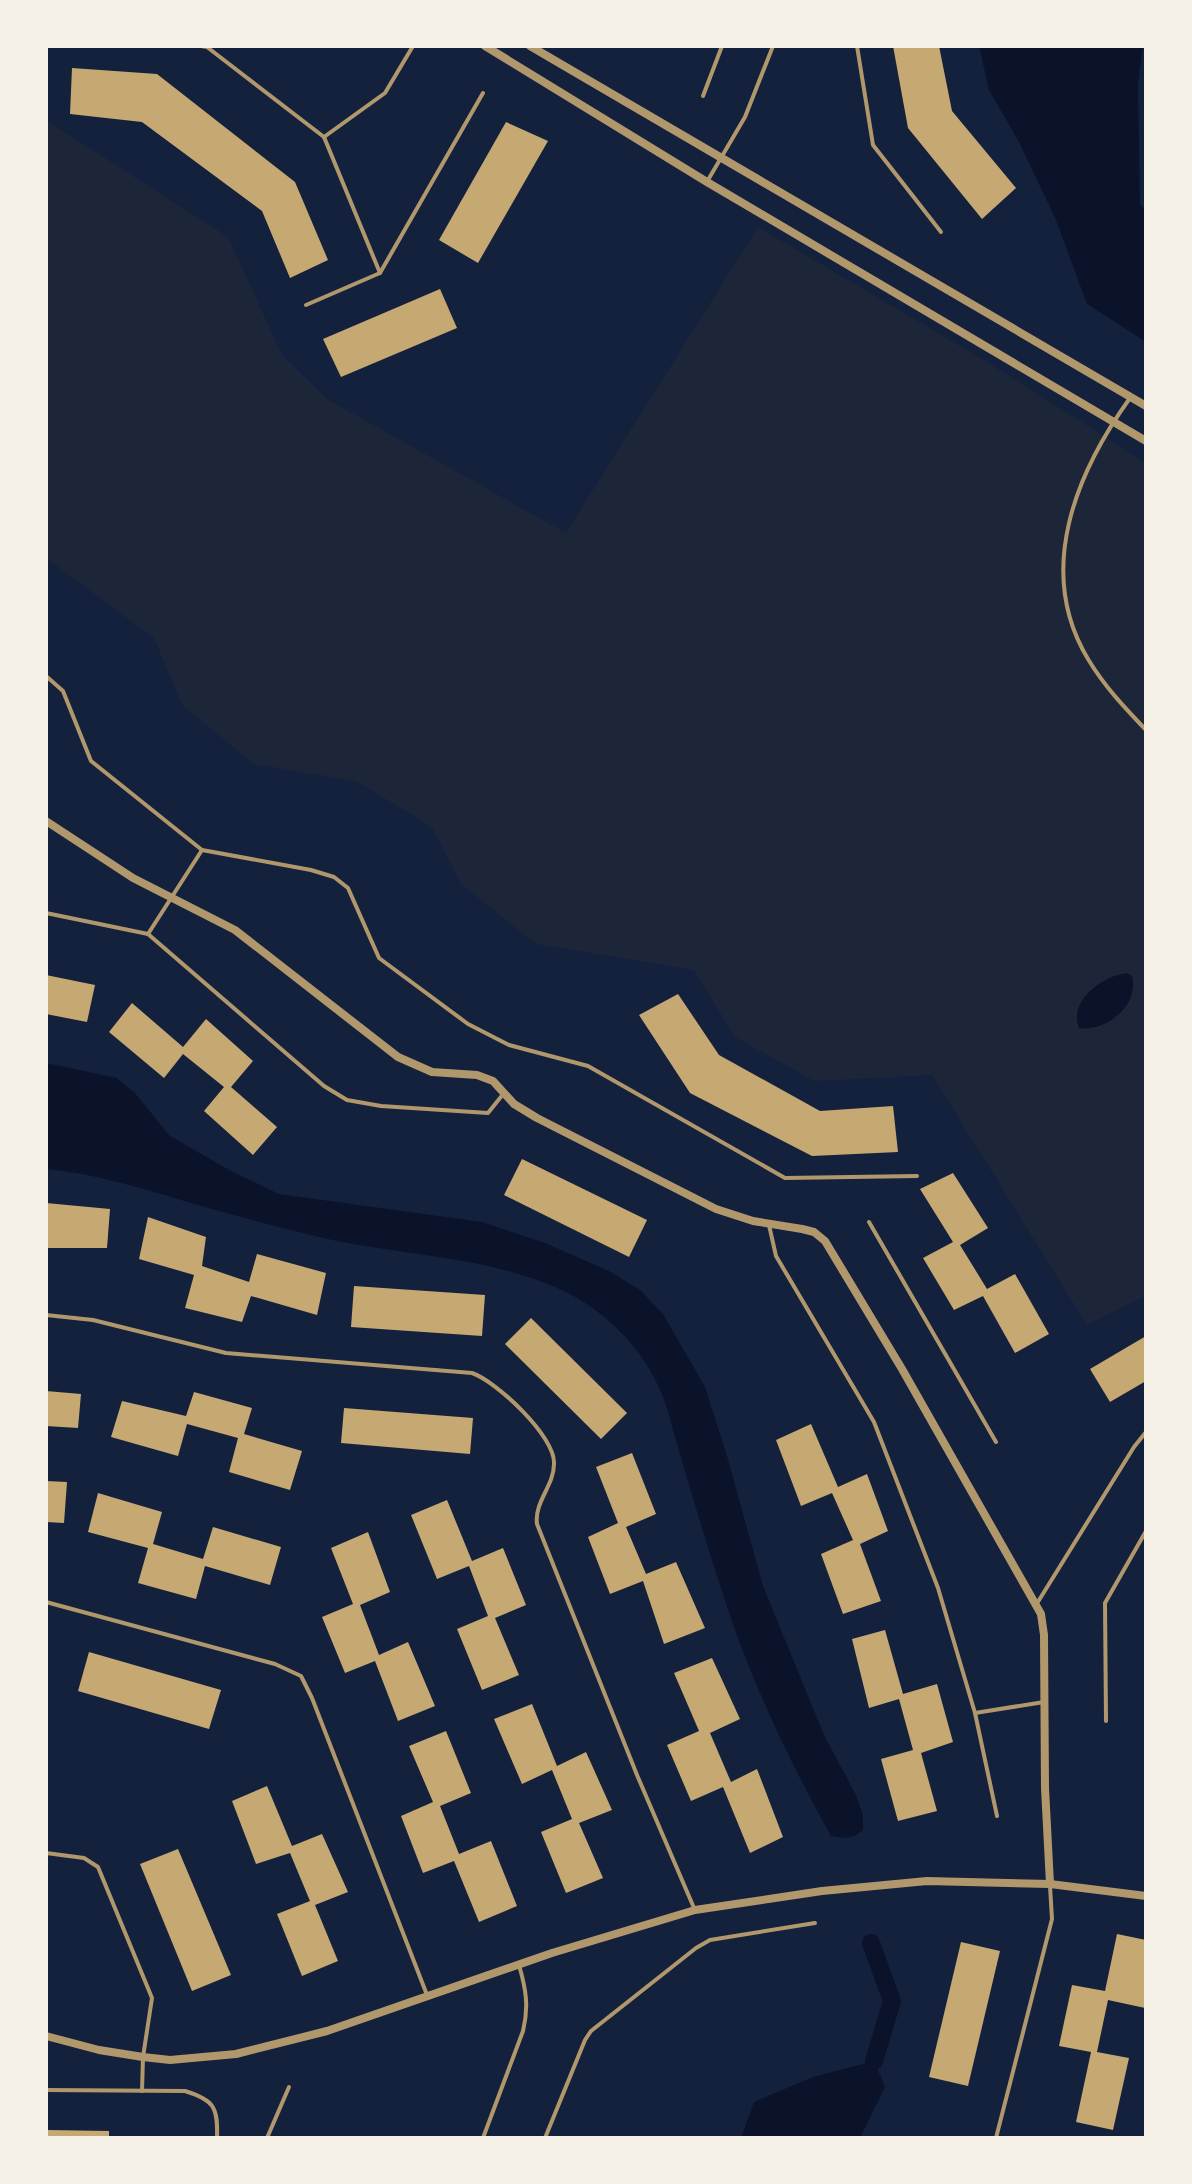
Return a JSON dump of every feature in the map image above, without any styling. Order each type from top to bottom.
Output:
[{"type":"street","points":[[485,46],[707,182],[1146,441]]},
{"type":"street","points":[[530,46],[1146,406]]},
{"type":"street","points":[[46,821],[133,878],[235,930],[398,1057],[432,1072],[477,1075],[493,1081],[514,1104],[537,1118],[716,1209],[738,1218],[814,1232],[825,1241],[902,1369],[1044,1624],[1045,1788],[1050,1884]]},
{"type":"street","points":[[46,2036],[99,2050],[170,2060],[236,2054],[327,2031],[427,1995],[695,1910],[822,1891],[927,1881],[1050,1884],[1146,1896]]},
{"type":"lane","points":[[201,46],[207,47],[324,137],[380,273]]},
{"type":"lane","points":[[324,137],[385,93],[413,46]]},
{"type":"lane","points":[[703,96],[722,46]]},
{"type":"lane","points":[[707,182],[745,117],[773,46]]},
{"type":"lane","points":[[857,46],[873,145],[941,232]]},
{"type":"lane","points":[[306,305],[380,273],[483,93]]},
{"type":"lane","points":[[1130,398],[1112,423],[1078,489],[1068,519],[1063,581],[1074,631],[1086,657],[1104,684],[1146,730]]},
{"type":"lane","points":[[46,676],[63,691],[91,761],[202,850],[334,877],[348,888],[379,958],[468,1024],[509,1045],[588,1066],[785,1178],[917,1176]]},
{"type":"lane","points":[[148,934],[202,850]]},
{"type":"lane","points":[[46,913],[148,934],[324,1086],[347,1100],[381,1106],[488,1113],[504,1093]]},
{"type":"lane","points":[[869,1222],[996,1442]]},
{"type":"lane","points":[[769,1224],[776,1256],[874,1422],[938,1588],[975,1713],[997,1816]]},
{"type":"lane","points":[[46,1315],[93,1320],[226,1353],[453,1371],[484,1377],[494,1385],[545,1436],[553,1450],[553,1473],[536,1514],[537,1524],[637,1775],[695,1910]]},
{"type":"lane","points":[[1036,1605],[1146,1432]]},
{"type":"lane","points":[[1106,1721],[1105,1603],[1146,1531]]},
{"type":"lane","points":[[46,1602],[275,1664],[301,1676],[427,1995]]},
{"type":"lane","points":[[975,1713],[1046,1702]]},
{"type":"lane","points":[[46,1853],[84,1858],[98,1867],[152,1998],[143,2057],[142,2091]]},
{"type":"lane","points":[[996,2138],[1052,1919],[1050,1884]]},
{"type":"lane","points":[[545,2138],[585,2040],[598,2023],[710,1940],[815,1923]]},
{"type":"lane","points":[[483,2138],[527,2014],[528,1996],[519,1965]]},
{"type":"lane","points":[[267,2138],[289,2087]]},
{"type":"lane","points":[[46,2090],[185,2091],[205,2097],[213,2107],[218,2124],[217,2138]]},
{"type":"shaded area","points":[[979,46],[1143,46],[1138,84],[1140,204],[1146,212],[1146,342],[1087,304],[1056,220],[1020,144],[989,90]]},
{"type":"shaded area","points":[[46,120],[228,237],[282,355],[327,399],[566,533],[758,227],[984,360],[1146,463],[1146,1296],[1087,1325],[932,1075],[814,1081],[735,1037],[694,970],[536,944],[461,884],[432,827],[356,781],[254,764],[182,705],[154,638],[46,558]]},
{"type":"shaded area","points":[[1127,973],[1132,976],[1133,987],[1126,1006],[1100,1026],[1079,1028],[1078,1008],[1083,1000],[1107,979]]},
{"type":"shaded area","points":[[46,1063],[117,1078],[135,1093],[170,1136],[279,1194],[482,1222],[545,1243],[609,1271],[640,1290],[663,1314],[705,1387],[763,1586],[824,1735],[856,1795],[863,1815],[863,1830],[848,1838],[831,1836],[799,1776],[756,1684],[732,1620],[661,1392],[645,1362],[623,1334],[597,1311],[568,1293],[508,1271],[346,1243],[114,1181],[46,1169]]},
{"type":"shaded area","points":[[874,2061],[885,2087],[860,2138],[741,2138],[754,2102],[813,2077]]},
{"type":"building","points":[[893,46],[939,46],[952,111],[1016,188],[982,219],[908,128]]},
{"type":"building","points":[[72,68],[157,74],[295,182],[328,260],[290,278],[262,211],[142,122],[70,114]]},
{"type":"building","points":[[506,122],[548,141],[478,263],[439,240]]},
{"type":"building","points":[[440,289],[457,328],[341,377],[323,339]]},
{"type":"building","points":[[46,975],[95,985],[87,1022],[46,1014]]},
{"type":"building","points":[[678,994],[719,1055],[820,1111],[893,1106],[898,1152],[812,1156],[690,1093],[639,1015]]},
{"type":"building","points":[[132,1003],[183,1047],[206,1019],[253,1061],[231,1087],[277,1127],[253,1155],[204,1111],[224,1087],[183,1054],[164,1078],[109,1032]]},
{"type":"building","points":[[522,1159],[647,1220],[629,1257],[504,1195]]},
{"type":"building","points":[[953,1173],[988,1228],[960,1245],[987,1289],[1015,1274],[1049,1334],[1015,1353],[983,1296],[954,1310],[923,1258],[953,1242],[920,1189]]},
{"type":"building","points":[[46,1203],[110,1209],[107,1248],[46,1248]]},
{"type":"building","points":[[148,1217],[206,1237],[202,1266],[249,1282],[257,1254],[326,1273],[317,1315],[251,1296],[242,1322],[185,1308],[194,1275],[139,1259]]},
{"type":"building","points":[[354,1286],[485,1295],[482,1336],[351,1327]]},
{"type":"building","points":[[531,1318],[627,1413],[601,1439],[505,1344]]},
{"type":"building","points":[[1146,1336],[1146,1381],[1110,1402],[1090,1369]]},
{"type":"building","points":[[46,1391],[81,1394],[78,1428],[46,1426]]},
{"type":"building","points":[[194,1392],[252,1408],[244,1434],[302,1451],[290,1490],[229,1472],[238,1438],[187,1424],[178,1456],[111,1437],[122,1401],[186,1416]]},
{"type":"building","points":[[344,1408],[473,1418],[470,1454],[341,1443]]},
{"type":"building","points":[[811,1424],[838,1487],[867,1474],[888,1531],[860,1544],[881,1601],[843,1614],[821,1554],[853,1540],[832,1493],[801,1506],[776,1440]]},
{"type":"building","points":[[632,1453],[656,1514],[626,1527],[646,1574],[676,1562],[705,1628],[664,1644],[643,1581],[610,1594],[588,1537],[618,1523],[596,1467]]},
{"type":"building","points":[[46,1481],[67,1482],[64,1523],[46,1522]]},
{"type":"building","points":[[98,1493],[162,1512],[153,1544],[203,1559],[213,1527],[281,1547],[270,1585],[205,1566],[196,1599],[138,1583],[148,1548],[88,1532]]},
{"type":"building","points":[[447,1500],[472,1561],[503,1548],[526,1605],[495,1618],[519,1675],[482,1690],[457,1629],[488,1616],[469,1566],[437,1579],[411,1515]]},
{"type":"building","points":[[368,1532],[390,1592],[360,1605],[379,1655],[408,1642],[435,1706],[398,1721],[375,1661],[345,1673],[322,1617],[353,1604],[331,1548]]},
{"type":"building","points":[[885,1630],[903,1694],[937,1684],[953,1742],[921,1753],[937,1811],[898,1821],[881,1759],[913,1750],[899,1699],[869,1708],[852,1639]]},
{"type":"building","points":[[89,1652],[221,1690],[209,1729],[78,1691]]},
{"type":"building","points":[[712,1658],[740,1719],[710,1733],[731,1782],[757,1769],[783,1837],[750,1853],[723,1787],[691,1801],[667,1745],[699,1731],[674,1673]]},
{"type":"building","points":[[532,1704],[557,1766],[586,1752],[612,1810],[579,1823],[603,1878],[566,1893],[541,1832],[572,1819],[552,1770],[522,1784],[494,1719]]},
{"type":"building","points":[[446,1731],[471,1793],[440,1806],[459,1854],[491,1841],[517,1906],[479,1922],[454,1861],[423,1873],[401,1816],[433,1802],[409,1746]]},
{"type":"building","points":[[267,1786],[292,1846],[322,1834],[348,1892],[315,1905],[338,1961],[302,1976],[277,1914],[310,1901],[290,1853],[256,1864],[232,1801]]},
{"type":"building","points":[[178,1849],[231,1975],[192,1991],[140,1864]]},
{"type":"building","points":[[1117,1934],[1146,1940],[1146,2003],[1145,2008],[1108,2000],[1097,2052],[1129,2058],[1113,2130],[1076,2122],[1091,2052],[1059,2046],[1072,1985],[1105,1991]]},
{"type":"building","points":[[961,1942],[1000,1951],[968,2086],[929,2077]]},
{"type":"building","points":[[48,2130],[109,2131],[109,2138],[48,2138]]},
{"type":"waterway","points":[[871,1943],[892,2001],[874,2061]]}]
